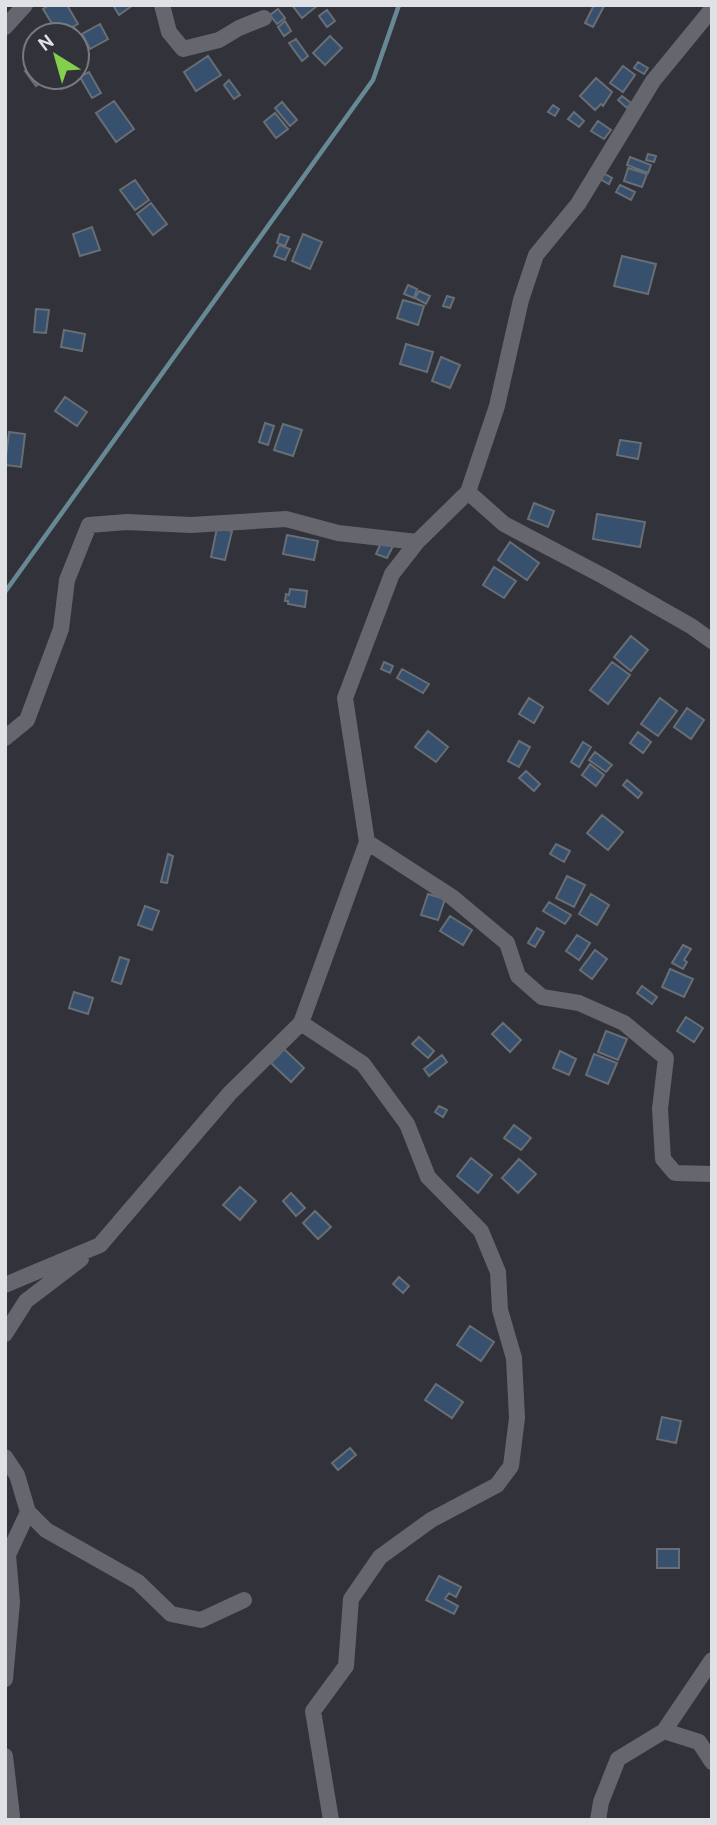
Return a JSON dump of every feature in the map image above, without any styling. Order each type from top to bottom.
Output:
[{"type":"street","points":[[5,27],[25,5]]},
{"type":"street","points":[[162,5],[169,32],[183,49],[219,40],[264,18]]},
{"type":"street","points":[[5,1334],[26,1301],[100,1245],[230,1093],[301,1023],[367,842],[345,698],[392,574],[416,542],[468,492],[497,406],[521,300],[536,255],[578,204],[653,81],[708,10],[712,9]]},
{"type":"street","points":[[468,492],[504,524],[603,576],[712,640]]},
{"type":"street","points":[[5,738],[27,720],[61,629],[67,580],[89,525],[127,522],[191,525],[286,519],[338,533],[416,542]]},
{"type":"street","points":[[367,842],[452,897],[507,943],[518,976],[542,997],[579,1003],[624,1023],[666,1058],[660,1110],[663,1159],[675,1173],[712,1174]]},
{"type":"street","points":[[301,1023],[363,1064],[407,1125],[428,1177],[481,1231],[498,1272],[500,1310],[513,1358],[517,1418],[511,1466],[497,1485],[431,1520],[380,1557],[351,1599],[346,1666],[313,1711],[331,1820]]},
{"type":"street","points":[[5,1285],[100,1245]]},
{"type":"street","points":[[5,1457],[17,1475],[28,1512],[46,1530],[138,1581],[171,1614],[201,1620],[244,1600]]},
{"type":"street","points":[[5,1679],[12,1602],[8,1555],[28,1512]]},
{"type":"street","points":[[598,1820],[601,1802],[618,1759],[664,1731],[712,1660]]},
{"type":"street","points":[[664,1731],[699,1742],[712,1762]]},
{"type":"street","points":[[5,1756],[12,1816],[9,1820]]},
{"type":"building","points":[[49,5],[67,5],[76,21],[50,21],[43,9]]},
{"type":"building","points":[[113,5],[133,5],[119,15]]},
{"type":"building","points":[[292,5],[318,5],[302,18]]},
{"type":"building","points":[[594,5],[604,6],[593,27],[585,23]]},
{"type":"building","points":[[278,9],[285,18],[277,24],[270,15]]},
{"type":"building","points":[[327,10],[335,21],[327,27],[319,16]]},
{"type":"building","points":[[285,21],[291,31],[284,36],[278,27]]},
{"type":"building","points":[[100,24],[108,39],[91,48],[91,29]]},
{"type":"building","points":[[330,36],[342,48],[325,65],[313,53]]},
{"type":"building","points":[[296,39],[308,56],[302,61],[289,43]]},
{"type":"building","points":[[208,56],[221,75],[196,91],[184,72]]},
{"type":"building","points":[[638,62],[648,68],[644,74],[634,68]]},
{"type":"building","points":[[623,66],[635,75],[623,92],[610,83]]},
{"type":"building","points":[[91,76],[101,93],[92,98],[88,91],[91,91]]},
{"type":"building","points":[[596,78],[612,92],[603,106],[601,104],[595,110],[580,96]]},
{"type":"building","points":[[229,80],[240,95],[234,99],[224,85]]},
{"type":"building","points":[[622,96],[631,103],[627,108],[618,100]]},
{"type":"building","points":[[114,101],[134,129],[116,142],[96,113]]},
{"type":"building","points":[[282,102],[297,120],[290,126],[275,108]]},
{"type":"building","points":[[553,105],[559,109],[555,116],[548,112]]},
{"type":"building","points":[[574,112],[584,121],[579,127],[568,119]]},
{"type":"building","points":[[275,113],[288,129],[276,138],[264,122]]},
{"type":"building","points":[[598,121],[611,130],[604,139],[591,131]]},
{"type":"building","points":[[648,154],[656,156],[654,162],[646,160]]},
{"type":"building","points":[[630,157],[651,165],[648,173],[627,165]]},
{"type":"building","points":[[628,168],[647,174],[642,187],[624,181]]},
{"type":"building","points":[[603,173],[612,178],[609,184],[600,179]]},
{"type":"building","points":[[135,180],[149,200],[135,210],[120,190]]},
{"type":"building","points":[[620,185],[635,192],[631,200],[616,192]]},
{"type":"building","points":[[151,203],[167,224],[153,235],[137,214]]},
{"type":"building","points":[[92,227],[100,250],[80,256],[73,234]]},
{"type":"building","points":[[280,234],[289,237],[285,246],[277,243]]},
{"type":"building","points":[[303,234],[322,242],[310,269],[292,261]]},
{"type":"building","points":[[279,245],[290,249],[285,260],[274,256]]},
{"type":"building","points":[[622,256],[656,264],[648,294],[614,286]]},
{"type":"building","points":[[408,285],[417,289],[414,298],[404,294]]},
{"type":"building","points":[[419,291],[430,296],[426,304],[415,298]]},
{"type":"building","points":[[447,296],[454,298],[450,308],[443,306]]},
{"type":"building","points":[[403,300],[424,306],[418,325],[397,318]]},
{"type":"building","points":[[36,309],[49,310],[46,333],[34,332]]},
{"type":"building","points":[[64,330],[85,334],[82,351],[61,347]]},
{"type":"building","points":[[406,344],[433,352],[427,372],[400,364]]},
{"type":"building","points":[[441,357],[460,365],[450,388],[432,381]]},
{"type":"building","points":[[65,397],[87,412],[77,426],[55,411]]},
{"type":"building","points":[[265,423],[274,426],[268,445],[259,442]]},
{"type":"building","points":[[283,424],[302,430],[293,456],[274,450]]},
{"type":"building","points":[[9,432],[25,434],[21,467],[5,465]]},
{"type":"building","points":[[620,440],[641,443],[638,459],[617,455]]},
{"type":"building","points":[[534,503],[554,511],[548,527],[528,519]]},
{"type":"building","points":[[597,514],[645,522],[640,547],[593,539]]},
{"type":"building","points":[[217,528],[232,531],[225,560],[211,557]]},
{"type":"building","points":[[287,535],[318,541],[314,560],[283,554]]},
{"type":"building","points":[[382,541],[393,546],[387,558],[376,554]]},
{"type":"building","points":[[510,542],[539,563],[527,580],[498,560]]},
{"type":"building","points":[[494,567],[516,581],[504,598],[483,585]]},
{"type":"building","points":[[290,589],[307,591],[305,607],[285,601]]},
{"type":"building","points":[[631,636],[648,650],[631,671],[614,657]]},
{"type":"building","points":[[384,662],[393,666],[390,673],[381,669]]},
{"type":"building","points":[[612,662],[630,675],[608,704],[590,690]]},
{"type":"building","points":[[402,669],[429,684],[423,693],[397,678]]},
{"type":"building","points":[[529,698],[543,707],[534,723],[519,714]]},
{"type":"building","points":[[660,698],[677,711],[658,736],[641,724]]},
{"type":"building","points":[[687,708],[704,720],[691,739],[674,727]]},
{"type":"building","points":[[428,731],[448,747],[436,762],[415,747]]},
{"type":"building","points":[[638,732],[651,742],[643,753],[630,743]]},
{"type":"building","points":[[519,741],[530,747],[519,767],[508,761]]},
{"type":"building","points":[[583,742],[591,747],[579,767],[571,762]]},
{"type":"building","points":[[595,752],[612,765],[606,772],[589,760]]},
{"type":"building","points":[[590,764],[604,775],[596,786],[582,775]]},
{"type":"building","points":[[526,771],[540,784],[534,791],[519,778]]},
{"type":"building","points":[[627,780],[642,793],[638,798],[623,785]]},
{"type":"building","points":[[602,815],[623,832],[608,850],[587,833]]},
{"type":"building","points":[[556,844],[570,851],[564,862],[550,854]]},
{"type":"building","points":[[168,854],[173,856],[167,883],[161,882]]},
{"type":"building","points":[[567,876],[585,885],[574,907],[556,898]]},
{"type":"building","points":[[428,894],[445,899],[438,920],[421,915]]},
{"type":"building","points":[[591,894],[609,905],[597,925],[579,914]]},
{"type":"building","points":[[549,902],[571,915],[565,924],[543,911]]},
{"type":"building","points":[[145,906],[159,911],[152,930],[138,925]]},
{"type":"building","points":[[450,916],[472,930],[463,945],[440,931]]},
{"type":"building","points":[[537,928],[544,932],[535,947],[528,943]]},
{"type":"building","points":[[577,935],[590,943],[579,960],[566,951]]},
{"type":"building","points":[[683,945],[691,949],[684,960],[687,962],[683,969],[672,963]]},
{"type":"building","points":[[595,950],[607,959],[592,979],[580,970]]},
{"type":"building","points":[[120,957],[129,960],[121,984],[112,981]]},
{"type":"building","points":[[670,969],[693,979],[684,997],[662,987]]},
{"type":"building","points":[[642,986],[657,997],[652,1004],[637,993]]},
{"type":"building","points":[[74,992],[93,998],[88,1014],[69,1008]]},
{"type":"building","points":[[686,1017],[703,1028],[694,1042],[677,1031]]},
{"type":"building","points":[[503,1023],[521,1040],[510,1052],[492,1034]]},
{"type":"building","points":[[606,1031],[627,1039],[618,1060],[598,1052]]},
{"type":"building","points":[[419,1037],[434,1051],[428,1058],[412,1044]]},
{"type":"building","points":[[284,1049],[304,1068],[291,1082],[271,1063]]},
{"type":"building","points":[[560,1051],[576,1059],[569,1075],[553,1068]]},
{"type":"building","points":[[594,1054],[617,1063],[608,1084],[586,1075]]},
{"type":"building","points":[[442,1055],[447,1062],[429,1076],[424,1069]]},
{"type":"building","points":[[439,1106],[447,1110],[443,1117],[435,1112]]},
{"type":"building","points":[[514,1125],[531,1138],[521,1150],[504,1138]]},
{"type":"building","points":[[471,1158],[492,1175],[478,1193],[457,1176]]},
{"type":"building","points":[[519,1159],[536,1174],[518,1193],[502,1178]]},
{"type":"building","points":[[240,1187],[256,1201],[240,1220],[223,1205]]},
{"type":"building","points":[[291,1193],[305,1208],[296,1216],[283,1201]]},
{"type":"building","points":[[315,1211],[331,1227],[318,1239],[303,1223]]},
{"type":"building","points":[[399,1277],[409,1286],[403,1293],[393,1284]]},
{"type":"building","points":[[470,1326],[494,1342],[481,1361],[457,1345]]},
{"type":"building","points":[[436,1384],[463,1402],[452,1418],[425,1400]]},
{"type":"building","points":[[662,1417],[681,1421],[676,1443],[657,1439]]},
{"type":"building","points":[[350,1448],[356,1455],[338,1470],[332,1463]]},
{"type":"building","points":[[657,1549],[679,1549],[679,1568],[657,1568]]},
{"type":"building","points":[[439,1576],[461,1587],[456,1597],[449,1593],[445,1599],[458,1606],[454,1614],[426,1600]]},
{"type":"waterway","points":[[5,592],[373,80],[399,5]]}]
